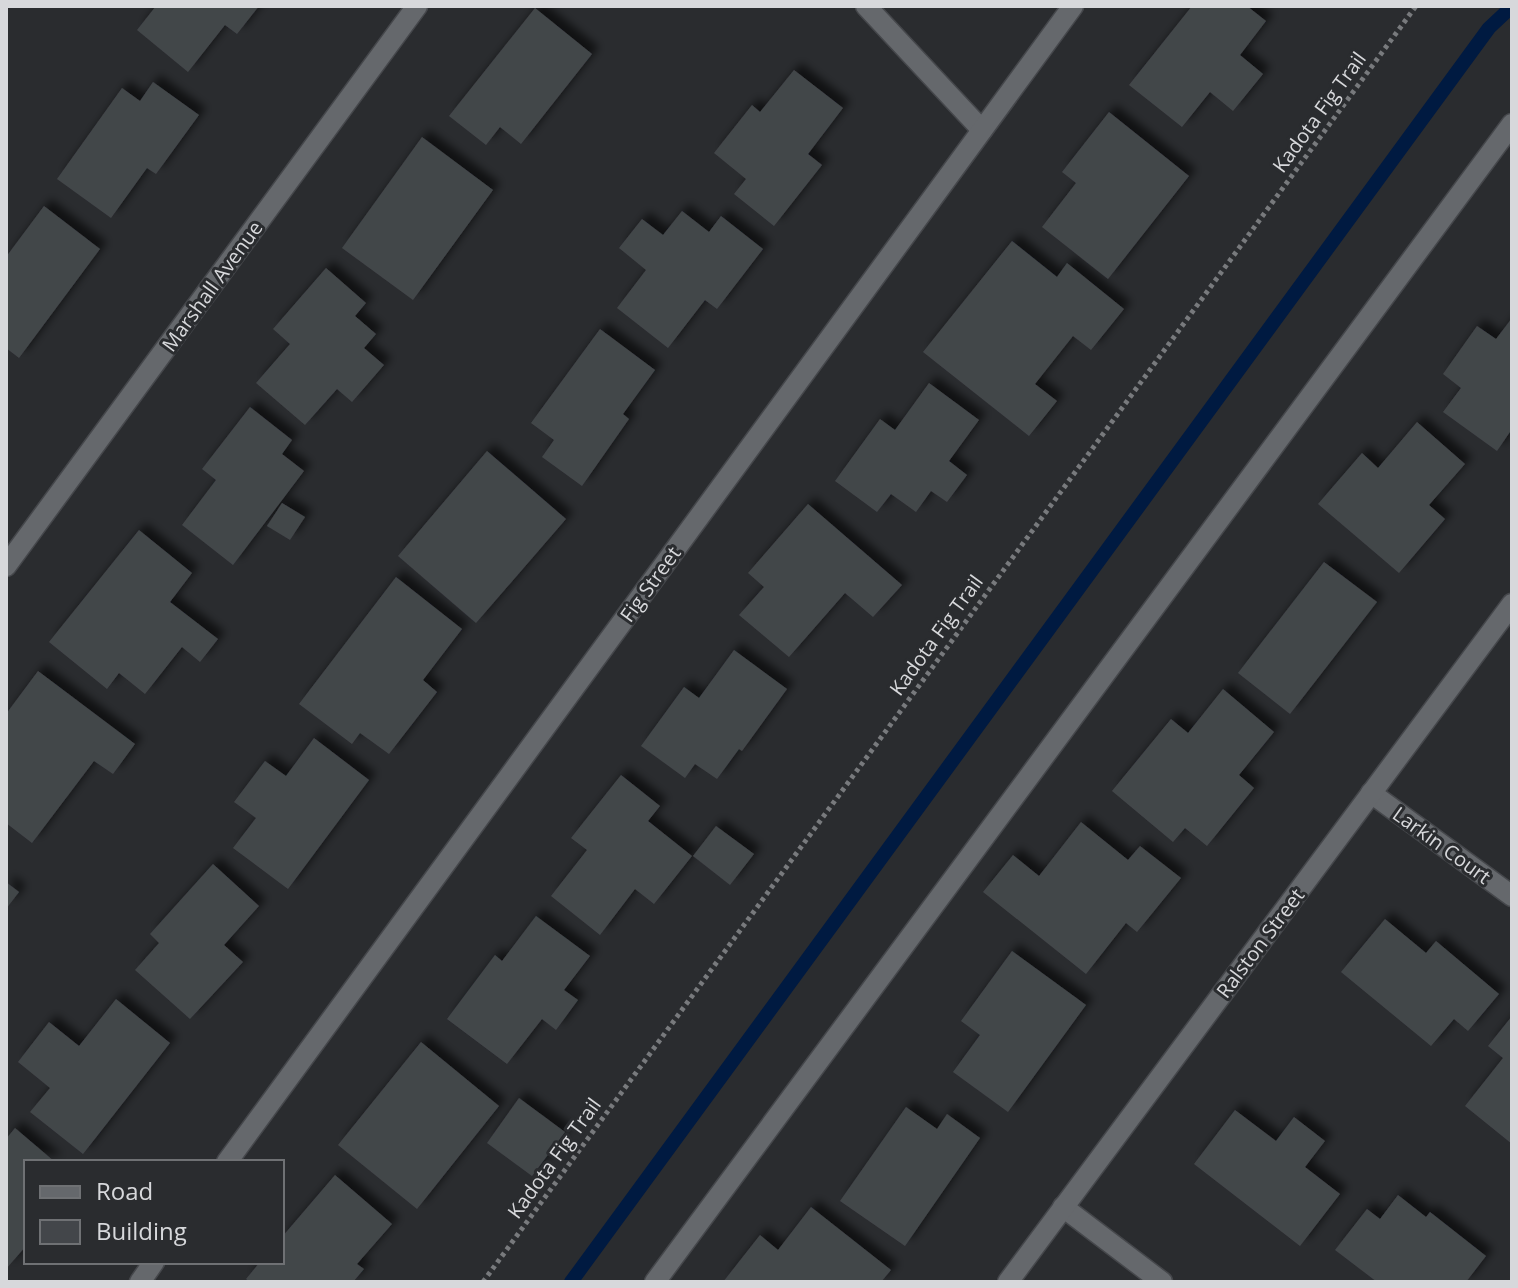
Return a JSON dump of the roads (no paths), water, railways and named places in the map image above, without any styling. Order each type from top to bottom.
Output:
[{"type":"street","name":"Marshall Avenue","points":[[6,566],[417,6]]},
{"type":"street","points":[[866,6],[982,130]]},
{"type":"street","name":"Fig Street","points":[[228,1160],[1073,6]]},
{"type":"street","points":[[655,1282],[1512,124]]},
{"type":"street","name":"Ralston Street","points":[[1008,1282],[1512,604]]},
{"type":"street","name":"Larkin Court","points":[[1371,793],[1512,896]]},
{"type":"street","points":[[1063,1207],[1162,1282]]},
{"type":"street","points":[[140,1282],[153,1264]]},
{"type":"waterway","points":[[571,1282],[1489,28],[1505,13]]}]
